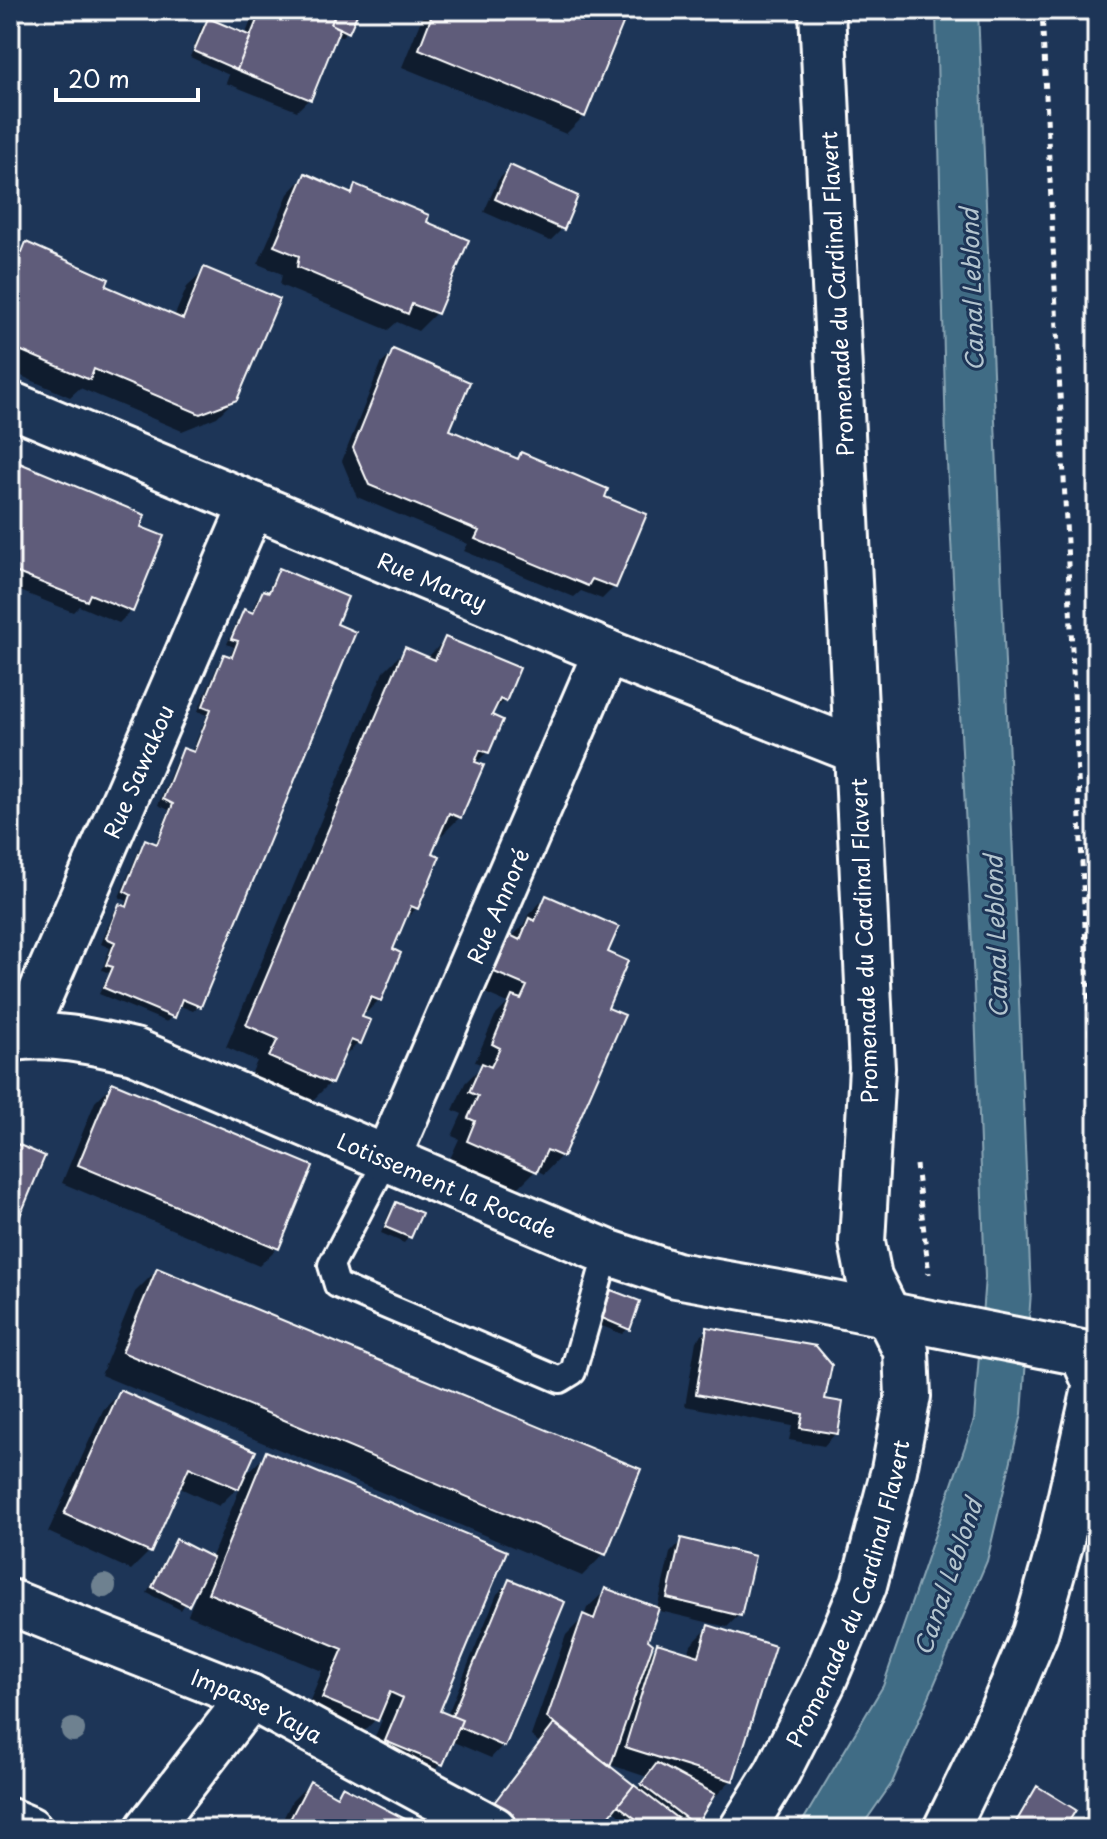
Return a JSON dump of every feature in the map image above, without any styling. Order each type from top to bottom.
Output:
[{"type":"street","name":"Promenade du Cardinal Flavert","points":[[742,1829],[777,1773],[823,1682],[864,1585],[894,1470],[908,1396],[906,1351],[869,1277],[862,1242],[872,1068],[822,10]]},
{"type":"street","name":"Rue Maray","points":[[10,404],[606,652],[857,751]]},
{"type":"street","name":"Rue Sawakou","points":[[16,1038],[252,505]]},
{"type":"street","name":"Rue Annoré","points":[[387,1159],[606,652]]},
{"type":"street","name":"Lotissement la Rocade","points":[[16,1038],[71,1038],[134,1051],[607,1252],[676,1275],[1082,1353],[1096,1384],[1060,1545],[1039,1618],[994,1730],[946,1829]]},
{"type":"street","name":"Impasse Yaya","points":[[10,1602],[250,1697],[494,1829]]},
{"type":"street","points":[[148,1829],[250,1697]]},
{"type":"street","points":[[10,1821],[29,1829]]},
{"type":"lane","points":[[387,1159],[331,1265],[337,1285],[560,1380],[573,1372],[607,1252]]},
{"type":"path","points":[[1042,10],[1089,1018],[1097,1112]]},
{"type":"water","name":"Canal Leblond","points":[[936,10],[978,10],[1031,1292],[1022,1414],[987,1561],[892,1783],[860,1829],[798,1829],[883,1686],[974,1420],[985,1277],[974,983],[946,443]]},
{"type":"building","points":[[261,10],[337,10],[331,24],[340,28],[311,100],[237,70]]},
{"type":"building","points":[[337,10],[359,10],[349,33],[331,24]]},
{"type":"building","points":[[434,10],[628,11],[585,117],[419,49]]},
{"type":"building","points":[[208,18],[251,36],[237,70],[194,51]]},
{"type":"building","points":[[510,165],[578,196],[564,230],[495,199]]},
{"type":"building","points":[[305,173],[352,194],[355,184],[429,215],[427,222],[469,240],[438,314],[412,304],[408,314],[297,267],[299,256],[274,246]]},
{"type":"building","points":[[26,242],[109,279],[106,286],[183,319],[204,267],[280,299],[237,400],[200,414],[94,369],[90,380],[10,346],[10,247],[22,252]]},
{"type":"building","points":[[393,349],[470,382],[450,430],[518,459],[521,452],[608,489],[605,497],[647,514],[616,588],[592,579],[588,586],[475,539],[479,531],[369,485],[353,448]]},
{"type":"building","points":[[10,459],[145,515],[141,527],[164,536],[133,612],[90,594],[87,601],[10,570]]},
{"type":"building","points":[[279,568],[348,597],[337,624],[356,632],[201,1007],[182,999],[175,1018],[104,988],[113,967],[106,965],[115,942],[106,938],[119,904],[127,907],[131,895],[124,891],[145,839],[157,844],[173,804],[163,799],[183,748],[194,752],[211,709],[203,706],[224,654],[232,657],[238,641],[231,639],[244,609],[253,613],[263,590],[269,592]]},
{"type":"building","points":[[445,637],[520,668],[506,702],[500,699],[492,715],[503,720],[489,753],[480,750],[475,762],[484,765],[461,818],[449,813],[432,853],[440,856],[418,909],[411,906],[393,949],[401,953],[381,1001],[371,997],[362,1017],[371,1020],[361,1044],[351,1040],[332,1084],[269,1057],[278,1039],[246,1025],[405,647],[435,660]]},
{"type":"building","points":[[546,895],[619,927],[608,952],[628,961],[608,1008],[625,1015],[563,1157],[547,1150],[537,1172],[467,1141],[475,1121],[468,1118],[478,1096],[469,1092],[482,1063],[491,1067],[500,1048],[492,1044],[512,996],[521,999],[527,986],[494,972],[510,935],[520,940],[529,918],[535,921]]},
{"type":"building","points":[[112,1082],[313,1166],[279,1249],[78,1165]]},
{"type":"building","points":[[10,1141],[45,1156],[10,1240]]},
{"type":"building","points":[[396,1202],[422,1213],[411,1238],[385,1227]]},
{"type":"building","points":[[157,1268],[641,1469],[606,1555],[122,1352]]},
{"type":"building","points":[[611,1290],[640,1301],[630,1330],[602,1318]]},
{"type":"building","points":[[707,1327],[816,1346],[832,1365],[825,1399],[843,1402],[838,1434],[800,1428],[803,1414],[696,1394]]},
{"type":"building","points":[[120,1390],[256,1451],[239,1489],[189,1467],[151,1553],[64,1514]]},
{"type":"building","points":[[266,1451],[507,1551],[440,1711],[462,1720],[443,1765],[385,1741],[403,1698],[390,1692],[378,1721],[322,1698],[343,1649],[208,1593]]},
{"type":"building","points":[[681,1538],[755,1556],[741,1616],[667,1598]]},
{"type":"building","points":[[176,1539],[213,1558],[189,1606],[152,1587]]},
{"type":"building","points":[[509,1579],[565,1602],[505,1747],[459,1727],[462,1720],[452,1716]]},
{"type":"building","points":[[605,1588],[659,1608],[648,1640],[653,1644],[610,1767],[547,1718],[583,1614],[594,1619]]},
{"type":"building","points":[[708,1625],[775,1646],[733,1781],[625,1747],[657,1643],[699,1656]]},
{"type":"building","points":[[555,1723],[634,1785],[599,1829],[525,1829],[493,1804]]},
{"type":"building","points":[[657,1763],[715,1794],[696,1826],[641,1784]]},
{"type":"building","points":[[310,1781],[337,1796],[342,1786],[407,1820],[403,1829],[285,1829]]},
{"type":"building","points":[[634,1785],[691,1829],[649,1829],[618,1805]]},
{"type":"building","points":[[1037,1786],[1076,1810],[1064,1829],[1012,1829]]}]
